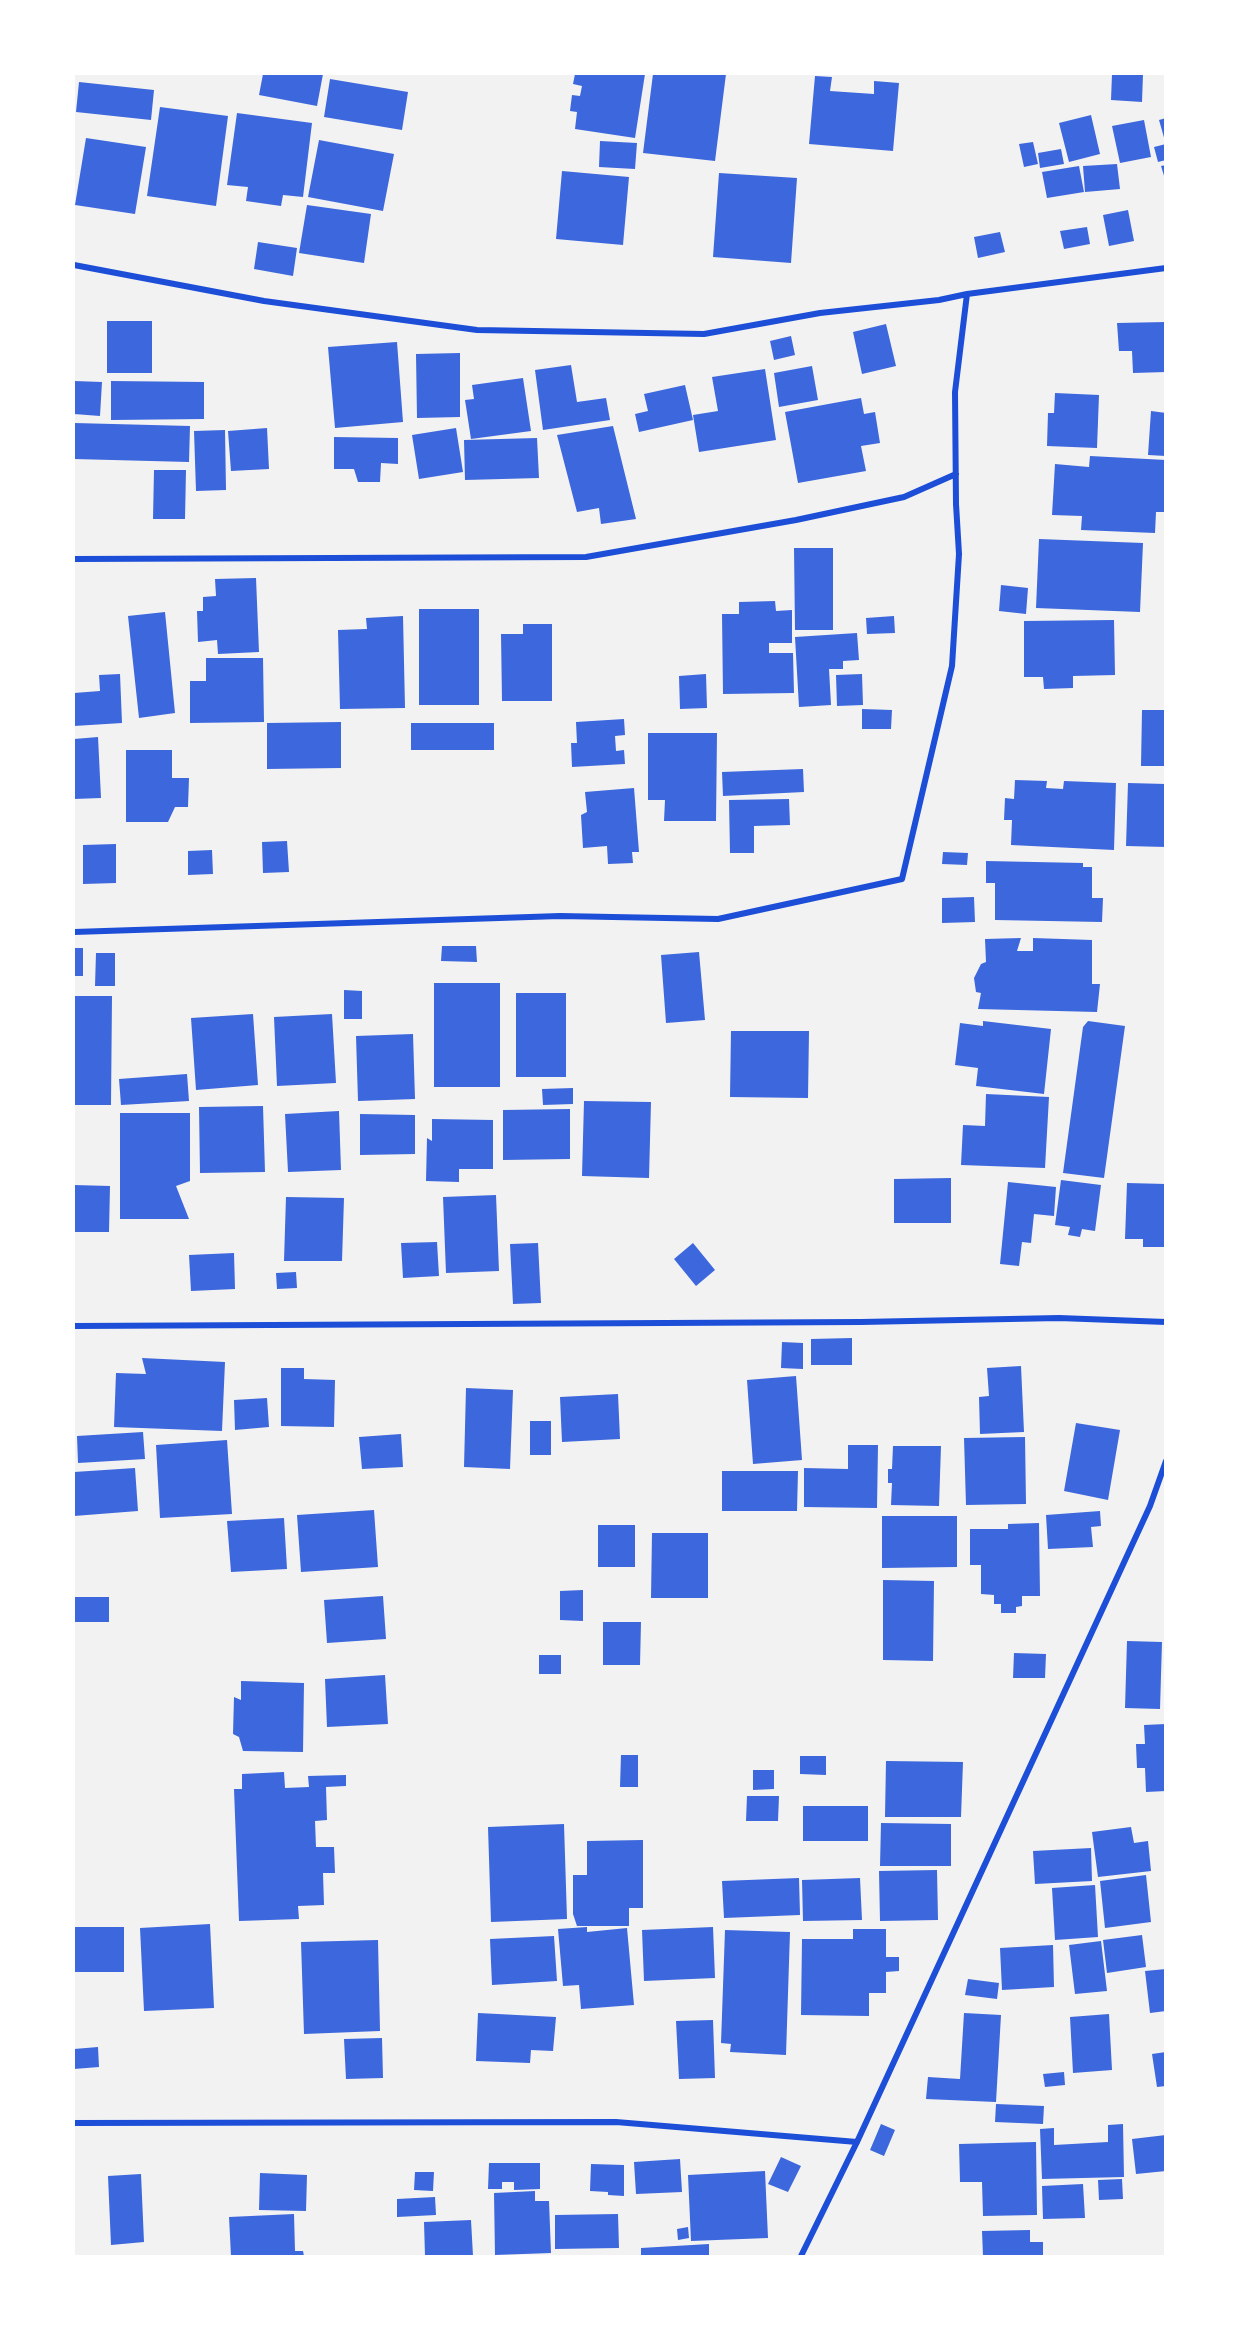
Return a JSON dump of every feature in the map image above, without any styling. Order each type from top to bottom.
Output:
[{"type":"street","points":[[74,265],[264,301],[477,330],[704,334],[820,313],[939,300],[967,294],[1166,268]]},
{"type":"street","points":[[74,932],[560,916],[717,919],[902,879],[952,666],[959,554],[955,392],[967,294]]},
{"type":"street","points":[[74,559],[586,556],[796,520],[872,504],[904,496],[956,474]]},
{"type":"street","points":[[74,1326],[849,1323],[1059,1318],[1166,1322]]},
{"type":"street","points":[[801,2256],[857,2142],[1150,1506],[1166,1461]]},
{"type":"street","points":[[74,2123],[616,2122],[857,2142]]},
{"type":"building","points":[[263,74],[323,74],[317,106],[259,95]]},
{"type":"building","points":[[575,74],[645,74],[635,138],[575,129],[577,112],[570,111],[572,95],[580,96],[582,86],[573,84]]},
{"type":"building","points":[[653,74],[726,74],[715,161],[643,153]]},
{"type":"building","points":[[1112,74],[1143,74],[1142,102],[1111,100]]},
{"type":"building","points":[[815,76],[832,77],[830,91],[874,94],[874,81],[899,83],[893,151],[809,144]]},
{"type":"building","points":[[330,79],[408,92],[402,130],[324,117]]},
{"type":"building","points":[[79,82],[154,90],[151,120],[76,112]]},
{"type":"building","points":[[160,107],[228,116],[216,206],[147,196]]},
{"type":"building","points":[[237,113],[312,123],[303,197],[283,195],[281,206],[246,201],[248,187],[227,185]]},
{"type":"building","points":[[1091,115],[1100,154],[1069,162],[1059,123]]},
{"type":"building","points":[[1166,118],[1166,141],[1165,141],[1159,120]]},
{"type":"building","points":[[1144,120],[1151,157],[1120,163],[1112,126]]},
{"type":"building","points":[[86,138],[146,147],[135,214],[75,205]]},
{"type":"building","points":[[319,140],[394,154],[383,211],[308,197]]},
{"type":"building","points":[[600,141],[637,143],[635,169],[599,167]]},
{"type":"building","points":[[1033,142],[1038,164],[1024,167],[1019,144]]},
{"type":"building","points":[[1166,144],[1166,160],[1158,162],[1154,147]]},
{"type":"building","points":[[1061,149],[1064,164],[1040,168],[1038,153]]},
{"type":"building","points":[[1117,164],[1120,189],[1085,192],[1083,166]]},
{"type":"building","points":[[1166,165],[1166,179],[1165,179],[1161,166]]},
{"type":"building","points":[[1079,166],[1084,192],[1047,198],[1042,172]]},
{"type":"building","points":[[562,171],[629,177],[623,245],[556,239]]},
{"type":"building","points":[[719,173],[797,178],[791,263],[713,257]]},
{"type":"building","points":[[307,205],[371,214],[364,263],[299,253]]},
{"type":"building","points":[[1128,210],[1134,241],[1109,246],[1103,215]]},
{"type":"building","points":[[1087,227],[1090,244],[1064,249],[1060,231]]},
{"type":"building","points":[[1000,232],[1005,252],[978,258],[974,237]]},
{"type":"building","points":[[258,242],[297,248],[293,276],[254,269]]},
{"type":"building","points":[[107,321],[152,321],[152,373],[107,373]]},
{"type":"building","points":[[1166,322],[1166,372],[1133,373],[1132,351],[1119,351],[1117,323]]},
{"type":"building","points":[[886,324],[896,366],[862,374],[853,332]]},
{"type":"building","points":[[791,336],[795,355],[774,360],[770,341]]},
{"type":"building","points":[[397,342],[403,422],[335,428],[328,347]]},
{"type":"building","points":[[460,353],[460,417],[417,418],[416,354]]},
{"type":"building","points":[[571,365],[577,402],[606,398],[610,420],[543,430],[535,370]]},
{"type":"building","points":[[812,366],[818,400],[779,407],[774,373]]},
{"type":"building","points":[[765,369],[776,440],[699,452],[693,415],[718,411],[712,377]]},
{"type":"building","points":[[523,378],[531,431],[471,439],[465,400],[474,399],[472,385]]},
{"type":"building","points":[[74,381],[102,382],[100,416],[74,414]]},
{"type":"building","points":[[111,381],[204,382],[204,419],[111,420]]},
{"type":"building","points":[[685,385],[693,420],[639,432],[635,414],[648,411],[644,394]]},
{"type":"building","points":[[1055,393],[1099,395],[1097,448],[1047,446],[1048,413],[1054,413]]},
{"type":"building","points":[[861,398],[864,414],[875,412],[880,443],[861,446],[866,471],[798,483],[785,412]]},
{"type":"building","points":[[1151,411],[1166,413],[1166,456],[1148,455]]},
{"type":"building","points":[[74,423],[190,426],[189,462],[74,459]]},
{"type":"building","points":[[613,426],[636,519],[601,524],[599,508],[577,512],[557,435]]},
{"type":"building","points":[[267,428],[269,469],[231,471],[228,431]]},
{"type":"building","points":[[456,428],[463,472],[419,479],[412,435]]},
{"type":"building","points":[[225,430],[226,490],[196,491],[194,431]]},
{"type":"building","points":[[334,437],[398,438],[398,464],[381,463],[380,482],[358,482],[354,469],[334,469]]},
{"type":"building","points":[[537,438],[539,478],[465,480],[464,440]]},
{"type":"building","points":[[1090,456],[1166,460],[1166,512],[1156,512],[1155,533],[1081,530],[1082,516],[1052,515],[1055,464],[1089,467]]},
{"type":"building","points":[[154,470],[186,470],[185,519],[153,519]]},
{"type":"building","points":[[1039,539],[1143,543],[1140,612],[1036,608]]},
{"type":"building","points":[[794,548],[833,548],[833,630],[795,630]]},
{"type":"building","points":[[256,578],[259,652],[218,654],[217,640],[198,642],[197,611],[203,611],[203,597],[216,596],[215,579]]},
{"type":"building","points":[[1001,585],[1028,588],[1026,614],[999,611]]},
{"type":"building","points":[[775,601],[776,611],[792,610],[792,643],[769,643],[769,653],[793,653],[794,693],[723,694],[722,614],[739,614],[739,602]]},
{"type":"building","points":[[419,609],[479,609],[479,705],[419,705]]},
{"type":"building","points":[[165,612],[175,713],[139,718],[128,616]]},
{"type":"building","points":[[403,616],[405,708],[340,709],[338,630],[367,629],[366,618]]},
{"type":"building","points":[[894,616],[895,633],[867,634],[866,618]]},
{"type":"building","points":[[1114,620],[1115,675],[1073,676],[1073,688],[1044,689],[1043,677],[1024,677],[1024,621]]},
{"type":"building","points":[[523,624],[552,624],[552,701],[502,701],[501,634],[523,634]]},
{"type":"building","points":[[857,633],[859,660],[843,661],[843,669],[829,669],[831,705],[799,707],[795,637]]},
{"type":"building","points":[[206,658],[263,658],[264,722],[190,723],[190,681],[206,681]]},
{"type":"building","points":[[120,674],[122,723],[74,726],[74,693],[100,691],[99,675]]},
{"type":"building","points":[[706,674],[707,708],[680,709],[679,676]]},
{"type":"building","points":[[862,674],[863,705],[837,706],[836,675]]},
{"type":"building","points":[[862,709],[892,710],[891,729],[862,729]]},
{"type":"building","points":[[1142,710],[1166,710],[1166,766],[1141,766]]},
{"type":"building","points":[[624,719],[625,735],[615,736],[616,751],[624,750],[625,764],[572,767],[571,743],[577,743],[576,722]]},
{"type":"building","points":[[341,722],[341,768],[267,769],[267,723]]},
{"type":"building","points":[[411,723],[494,723],[494,750],[411,750]]},
{"type":"building","points":[[648,733],[717,733],[716,821],[664,821],[665,800],[648,800]]},
{"type":"building","points":[[98,737],[101,798],[74,799],[74,739]]},
{"type":"building","points":[[126,750],[172,750],[172,778],[189,778],[188,807],[175,807],[168,822],[126,822]]},
{"type":"building","points":[[803,769],[804,792],[723,796],[722,772]]},
{"type":"building","points":[[1015,780],[1047,781],[1046,788],[1063,789],[1064,781],[1116,783],[1114,850],[1011,845],[1012,820],[1004,820],[1005,798],[1014,799]]},
{"type":"building","points":[[1128,783],[1166,784],[1166,847],[1126,846]]},
{"type":"building","points":[[634,788],[639,852],[632,852],[633,863],[608,864],[607,846],[583,848],[581,815],[587,812],[585,792]]},
{"type":"building","points":[[789,799],[790,825],[754,826],[754,853],[730,853],[729,800]]},
{"type":"building","points":[[287,841],[289,872],[263,873],[262,842]]},
{"type":"building","points":[[116,844],[116,883],[83,884],[83,845]]},
{"type":"building","points":[[212,850],[213,874],[188,875],[188,851]]},
{"type":"building","points":[[943,852],[968,853],[967,865],[942,864]]},
{"type":"building","points":[[986,861],[1083,863],[1083,867],[1092,867],[1092,898],[1103,898],[1102,922],[995,920],[995,883],[986,883]]},
{"type":"building","points":[[974,897],[975,922],[942,923],[942,898]]},
{"type":"building","points":[[1021,938],[1017,951],[1033,951],[1033,938],[1092,940],[1092,984],[1100,984],[1097,1012],[978,1009],[981,993],[976,992],[974,978],[981,964],[986,962],[985,939]]},
{"type":"building","points":[[442,946],[476,946],[477,962],[441,961]]},
{"type":"building","points":[[74,948],[83,948],[83,976],[74,976]]},
{"type":"building","points":[[699,952],[705,1020],[666,1023],[661,955]]},
{"type":"building","points":[[96,953],[115,953],[115,986],[95,986]]},
{"type":"building","points":[[434,983],[500,983],[500,1087],[434,1087]]},
{"type":"building","points":[[344,990],[362,991],[362,1019],[344,1019]]},
{"type":"building","points":[[516,993],[566,993],[566,1077],[516,1077]]},
{"type":"building","points":[[74,996],[112,996],[111,1105],[74,1105]]},
{"type":"building","points":[[253,1014],[258,1085],[196,1090],[191,1018]]},
{"type":"building","points":[[332,1014],[336,1083],[277,1086],[274,1017]]},
{"type":"building","points":[[983,1021],[1051,1029],[1044,1094],[976,1086],[978,1068],[955,1065],[960,1023],[983,1026]]},
{"type":"building","points":[[1088,1021],[1125,1026],[1104,1178],[1063,1173],[1083,1027]]},
{"type":"building","points":[[731,1031],[809,1031],[808,1098],[730,1097]]},
{"type":"building","points":[[413,1034],[415,1099],[358,1101],[356,1036]]},
{"type":"building","points":[[187,1074],[189,1101],[121,1105],[119,1079]]},
{"type":"building","points":[[573,1088],[573,1104],[543,1105],[542,1089]]},
{"type":"building","points":[[986,1094],[1049,1097],[1045,1168],[961,1165],[963,1125],[985,1126]]},
{"type":"building","points":[[584,1101],[651,1102],[649,1178],[582,1176]]},
{"type":"building","points":[[263,1106],[265,1172],[200,1173],[199,1107]]},
{"type":"building","points":[[570,1109],[570,1159],[503,1160],[503,1110]]},
{"type":"building","points":[[339,1111],[341,1170],[288,1172],[285,1114]]},
{"type":"building","points":[[120,1113],[190,1113],[190,1181],[176,1186],[189,1219],[120,1219]]},
{"type":"building","points":[[360,1114],[415,1115],[415,1154],[360,1155]]},
{"type":"building","points":[[432,1119],[493,1120],[493,1169],[459,1169],[459,1182],[426,1181],[427,1138],[432,1141]]},
{"type":"building","points":[[951,1178],[951,1223],[894,1223],[894,1179]]},
{"type":"building","points":[[1061,1180],[1101,1185],[1095,1231],[1082,1229],[1080,1237],[1068,1235],[1070,1227],[1055,1225]]},
{"type":"building","points":[[1008,1182],[1056,1187],[1054,1216],[1034,1214],[1031,1243],[1022,1242],[1019,1266],[1000,1264]]},
{"type":"building","points":[[1127,1183],[1166,1184],[1166,1247],[1143,1247],[1143,1239],[1125,1239]]},
{"type":"building","points":[[74,1185],[110,1186],[109,1232],[74,1232]]},
{"type":"building","points":[[496,1195],[499,1271],[446,1273],[443,1197]]},
{"type":"building","points":[[286,1197],[344,1198],[342,1261],[284,1261]]},
{"type":"building","points":[[437,1242],[439,1276],[403,1278],[401,1243]]},
{"type":"building","points":[[538,1243],[541,1303],[513,1304],[510,1244]]},
{"type":"building","points":[[693,1243],[715,1270],[696,1286],[674,1259]]},
{"type":"building","points":[[234,1253],[235,1289],[191,1291],[189,1255]]},
{"type":"building","points":[[296,1272],[297,1288],[277,1289],[276,1273]]},
{"type":"building","points":[[852,1338],[852,1365],[811,1365],[811,1339]]},
{"type":"building","points":[[782,1342],[803,1343],[803,1369],[781,1368]]},
{"type":"building","points":[[142,1358],[225,1362],[222,1431],[114,1427],[116,1373],[146,1374]]},
{"type":"building","points":[[1021,1366],[1024,1432],[980,1434],[979,1397],[989,1396],[987,1368]]},
{"type":"building","points":[[281,1368],[304,1368],[304,1379],[335,1380],[334,1427],[281,1426]]},
{"type":"building","points":[[796,1376],[802,1460],[753,1464],[747,1380]]},
{"type":"building","points":[[466,1388],[513,1390],[510,1469],[464,1467]]},
{"type":"building","points":[[618,1394],[620,1439],[562,1442],[560,1397]]},
{"type":"building","points":[[267,1398],[269,1427],[235,1430],[234,1400]]},
{"type":"building","points":[[530,1421],[551,1421],[551,1455],[530,1455]]},
{"type":"building","points":[[1076,1423],[1120,1430],[1108,1500],[1064,1491]]},
{"type":"building","points":[[143,1432],[145,1459],[78,1463],[77,1436]]},
{"type":"building","points":[[401,1434],[403,1467],[362,1469],[359,1437]]},
{"type":"building","points":[[1025,1437],[1026,1504],[966,1505],[964,1438]]},
{"type":"building","points":[[227,1440],[232,1514],[160,1518],[156,1445]]},
{"type":"building","points":[[848,1445],[878,1445],[877,1508],[804,1507],[804,1468],[848,1469]]},
{"type":"building","points":[[893,1446],[941,1446],[939,1506],[891,1505],[892,1483],[888,1483],[888,1469],[892,1469]]},
{"type":"building","points":[[135,1468],[138,1511],[74,1516],[74,1472]]},
{"type":"building","points":[[722,1471],[798,1471],[797,1511],[722,1511]]},
{"type":"building","points":[[374,1510],[378,1567],[301,1572],[297,1515]]},
{"type":"building","points":[[1100,1511],[1101,1526],[1091,1527],[1093,1547],[1048,1549],[1046,1515]]},
{"type":"building","points":[[882,1516],[957,1516],[957,1567],[882,1568]]},
{"type":"building","points":[[284,1518],[287,1569],[231,1572],[227,1521]]},
{"type":"building","points":[[1039,1523],[1040,1596],[1022,1596],[1022,1606],[1016,1607],[1016,1613],[1001,1613],[1001,1604],[994,1604],[994,1595],[981,1594],[981,1565],[970,1565],[970,1529],[1008,1529],[1008,1524]]},
{"type":"building","points":[[598,1525],[635,1525],[635,1567],[598,1567]]},
{"type":"building","points":[[652,1533],[708,1533],[708,1598],[651,1598]]},
{"type":"building","points":[[883,1580],[934,1581],[933,1661],[883,1660]]},
{"type":"building","points":[[583,1590],[583,1621],[560,1620],[560,1591]]},
{"type":"building","points":[[383,1596],[386,1639],[327,1643],[324,1600]]},
{"type":"building","points":[[74,1597],[109,1597],[109,1622],[74,1622]]},
{"type":"building","points":[[603,1622],[641,1622],[640,1665],[603,1665]]},
{"type":"building","points":[[1127,1641],[1162,1642],[1160,1709],[1125,1708]]},
{"type":"building","points":[[1014,1653],[1046,1654],[1045,1678],[1013,1678]]},
{"type":"building","points":[[539,1655],[561,1655],[561,1674],[539,1674]]},
{"type":"building","points":[[385,1675],[388,1724],[327,1727],[325,1679]]},
{"type":"building","points":[[241,1681],[304,1683],[303,1752],[243,1751],[239,1737],[233,1734],[234,1697],[241,1700]]},
{"type":"building","points":[[1166,1724],[1166,1791],[1146,1792],[1145,1768],[1137,1768],[1136,1744],[1145,1744],[1144,1725]]},
{"type":"building","points":[[621,1755],[638,1755],[638,1787],[620,1787]]},
{"type":"building","points":[[800,1756],[826,1756],[826,1775],[800,1774]]},
{"type":"building","points":[[886,1761],[963,1762],[961,1817],[885,1817]]},
{"type":"building","points":[[753,1770],[774,1770],[774,1789],[753,1790]]},
{"type":"building","points":[[284,1772],[285,1788],[309,1787],[308,1776],[346,1775],[346,1786],[326,1787],[327,1820],[315,1821],[316,1847],[334,1847],[335,1873],[323,1873],[324,1905],[298,1906],[299,1919],[239,1921],[234,1789],[242,1789],[242,1774]]},
{"type":"building","points":[[747,1796],[779,1796],[778,1821],[746,1821]]},
{"type":"building","points":[[803,1806],[868,1806],[868,1841],[803,1841]]},
{"type":"building","points":[[881,1823],[951,1824],[951,1866],[880,1866]]},
{"type":"building","points":[[564,1824],[567,1919],[491,1922],[488,1827]]},
{"type":"building","points":[[1131,1827],[1134,1843],[1148,1841],[1151,1871],[1098,1877],[1092,1832]]},
{"type":"building","points":[[643,1840],[643,1908],[629,1908],[629,1926],[577,1926],[573,1914],[573,1875],[587,1875],[587,1841]]},
{"type":"building","points":[[1091,1848],[1092,1881],[1035,1884],[1033,1851]]},
{"type":"building","points":[[937,1870],[938,1920],[880,1921],[879,1871]]},
{"type":"building","points":[[1146,1875],[1151,1922],[1105,1928],[1100,1881]]},
{"type":"building","points":[[799,1878],[800,1915],[724,1918],[722,1881]]},
{"type":"building","points":[[860,1878],[862,1920],[803,1921],[802,1880]]},
{"type":"building","points":[[1095,1885],[1098,1937],[1055,1940],[1052,1888]]},
{"type":"building","points":[[210,1924],[214,2008],[144,2011],[140,1928]]},
{"type":"building","points":[[74,1927],[124,1927],[124,1972],[74,1972]]},
{"type":"building","points":[[587,1927],[587,1932],[627,1928],[634,2005],[581,2009],[579,1985],[563,1986],[558,1929]]},
{"type":"building","points":[[713,1927],[715,1978],[644,1981],[642,1930]]},
{"type":"building","points":[[853,1929],[886,1929],[886,1957],[899,1957],[899,1971],[886,1972],[886,1993],[869,1993],[869,2016],[801,2015],[802,1939],[853,1939]]},
{"type":"building","points":[[725,1930],[790,1932],[786,2055],[730,2052],[731,2044],[721,2043]]},
{"type":"building","points":[[1142,1935],[1146,1967],[1107,1973],[1103,1940]]},
{"type":"building","points":[[554,1936],[557,1981],[492,1985],[490,1939]]},
{"type":"building","points":[[378,1940],[380,2031],[304,2034],[301,1942]]},
{"type":"building","points":[[1101,1941],[1107,1991],[1075,1994],[1069,1945]]},
{"type":"building","points":[[1053,1945],[1054,1987],[1002,1990],[1000,1948]]},
{"type":"building","points":[[1166,1969],[1166,2011],[1150,2013],[1145,1971]]},
{"type":"building","points":[[968,1979],[999,1983],[997,1999],[965,1995]]},
{"type":"building","points":[[478,2013],[556,2017],[553,2051],[531,2050],[530,2063],[476,2061]]},
{"type":"building","points":[[964,2013],[1001,2015],[996,2102],[926,2099],[928,2077],[960,2079]]},
{"type":"building","points":[[1109,2014],[1112,2070],[1073,2073],[1070,2017]]},
{"type":"building","points":[[713,2020],[715,2078],[679,2079],[676,2021]]},
{"type":"building","points":[[382,2038],[383,2078],[346,2079],[344,2039]]},
{"type":"building","points":[[98,2047],[99,2067],[74,2069],[74,2049]]},
{"type":"building","points":[[1166,2052],[1166,2086],[1157,2087],[1152,2054]]},
{"type":"building","points":[[1064,2072],[1065,2085],[1045,2087],[1043,2074]]},
{"type":"building","points":[[996,2104],[1044,2106],[1043,2124],[995,2122]]},
{"type":"building","points":[[881,2124],[895,2130],[884,2156],[870,2150]]},
{"type":"building","points":[[1123,2124],[1124,2177],[1042,2179],[1040,2129],[1054,2128],[1054,2145],[1108,2142],[1108,2125]]},
{"type":"building","points":[[1166,2135],[1166,2171],[1136,2174],[1132,2139]]},
{"type":"building","points":[[1036,2142],[1037,2215],[983,2216],[982,2182],[960,2182],[959,2144]]},
{"type":"building","points":[[781,2157],[801,2166],[788,2192],[768,2184]]},
{"type":"building","points":[[680,2159],[682,2192],[636,2194],[634,2162]]},
{"type":"building","points":[[489,2163],[540,2163],[540,2189],[514,2190],[514,2182],[502,2182],[502,2189],[488,2189]]},
{"type":"building","points":[[591,2164],[624,2165],[624,2196],[590,2191]]},
{"type":"building","points":[[765,2171],[768,2238],[691,2241],[688,2175]]},
{"type":"building","points":[[415,2172],[434,2172],[433,2191],[414,2190]]},
{"type":"building","points":[[260,2173],[307,2175],[306,2211],[259,2210]]},
{"type":"building","points":[[141,2174],[144,2242],[111,2245],[108,2176]]},
{"type":"building","points":[[1122,2179],[1123,2199],[1099,2200],[1098,2180]]},
{"type":"building","points":[[1083,2184],[1085,2218],[1043,2219],[1042,2186]]},
{"type":"building","points":[[535,2191],[535,2201],[549,2201],[551,2253],[495,2255],[494,2193]]},
{"type":"building","points":[[435,2197],[436,2215],[397,2217],[397,2199]]},
{"type":"building","points":[[294,2214],[295,2251],[303,2251],[304,2256],[231,2256],[229,2217]]},
{"type":"building","points":[[618,2214],[619,2248],[555,2249],[555,2215]]},
{"type":"building","points":[[471,2220],[473,2256],[425,2256],[424,2222]]},
{"type":"building","points":[[688,2227],[689,2238],[678,2240],[677,2229]]},
{"type":"building","points":[[1030,2230],[1030,2242],[1043,2242],[1043,2256],[983,2256],[982,2231]]},
{"type":"building","points":[[709,2244],[709,2256],[641,2256],[641,2248]]}]
